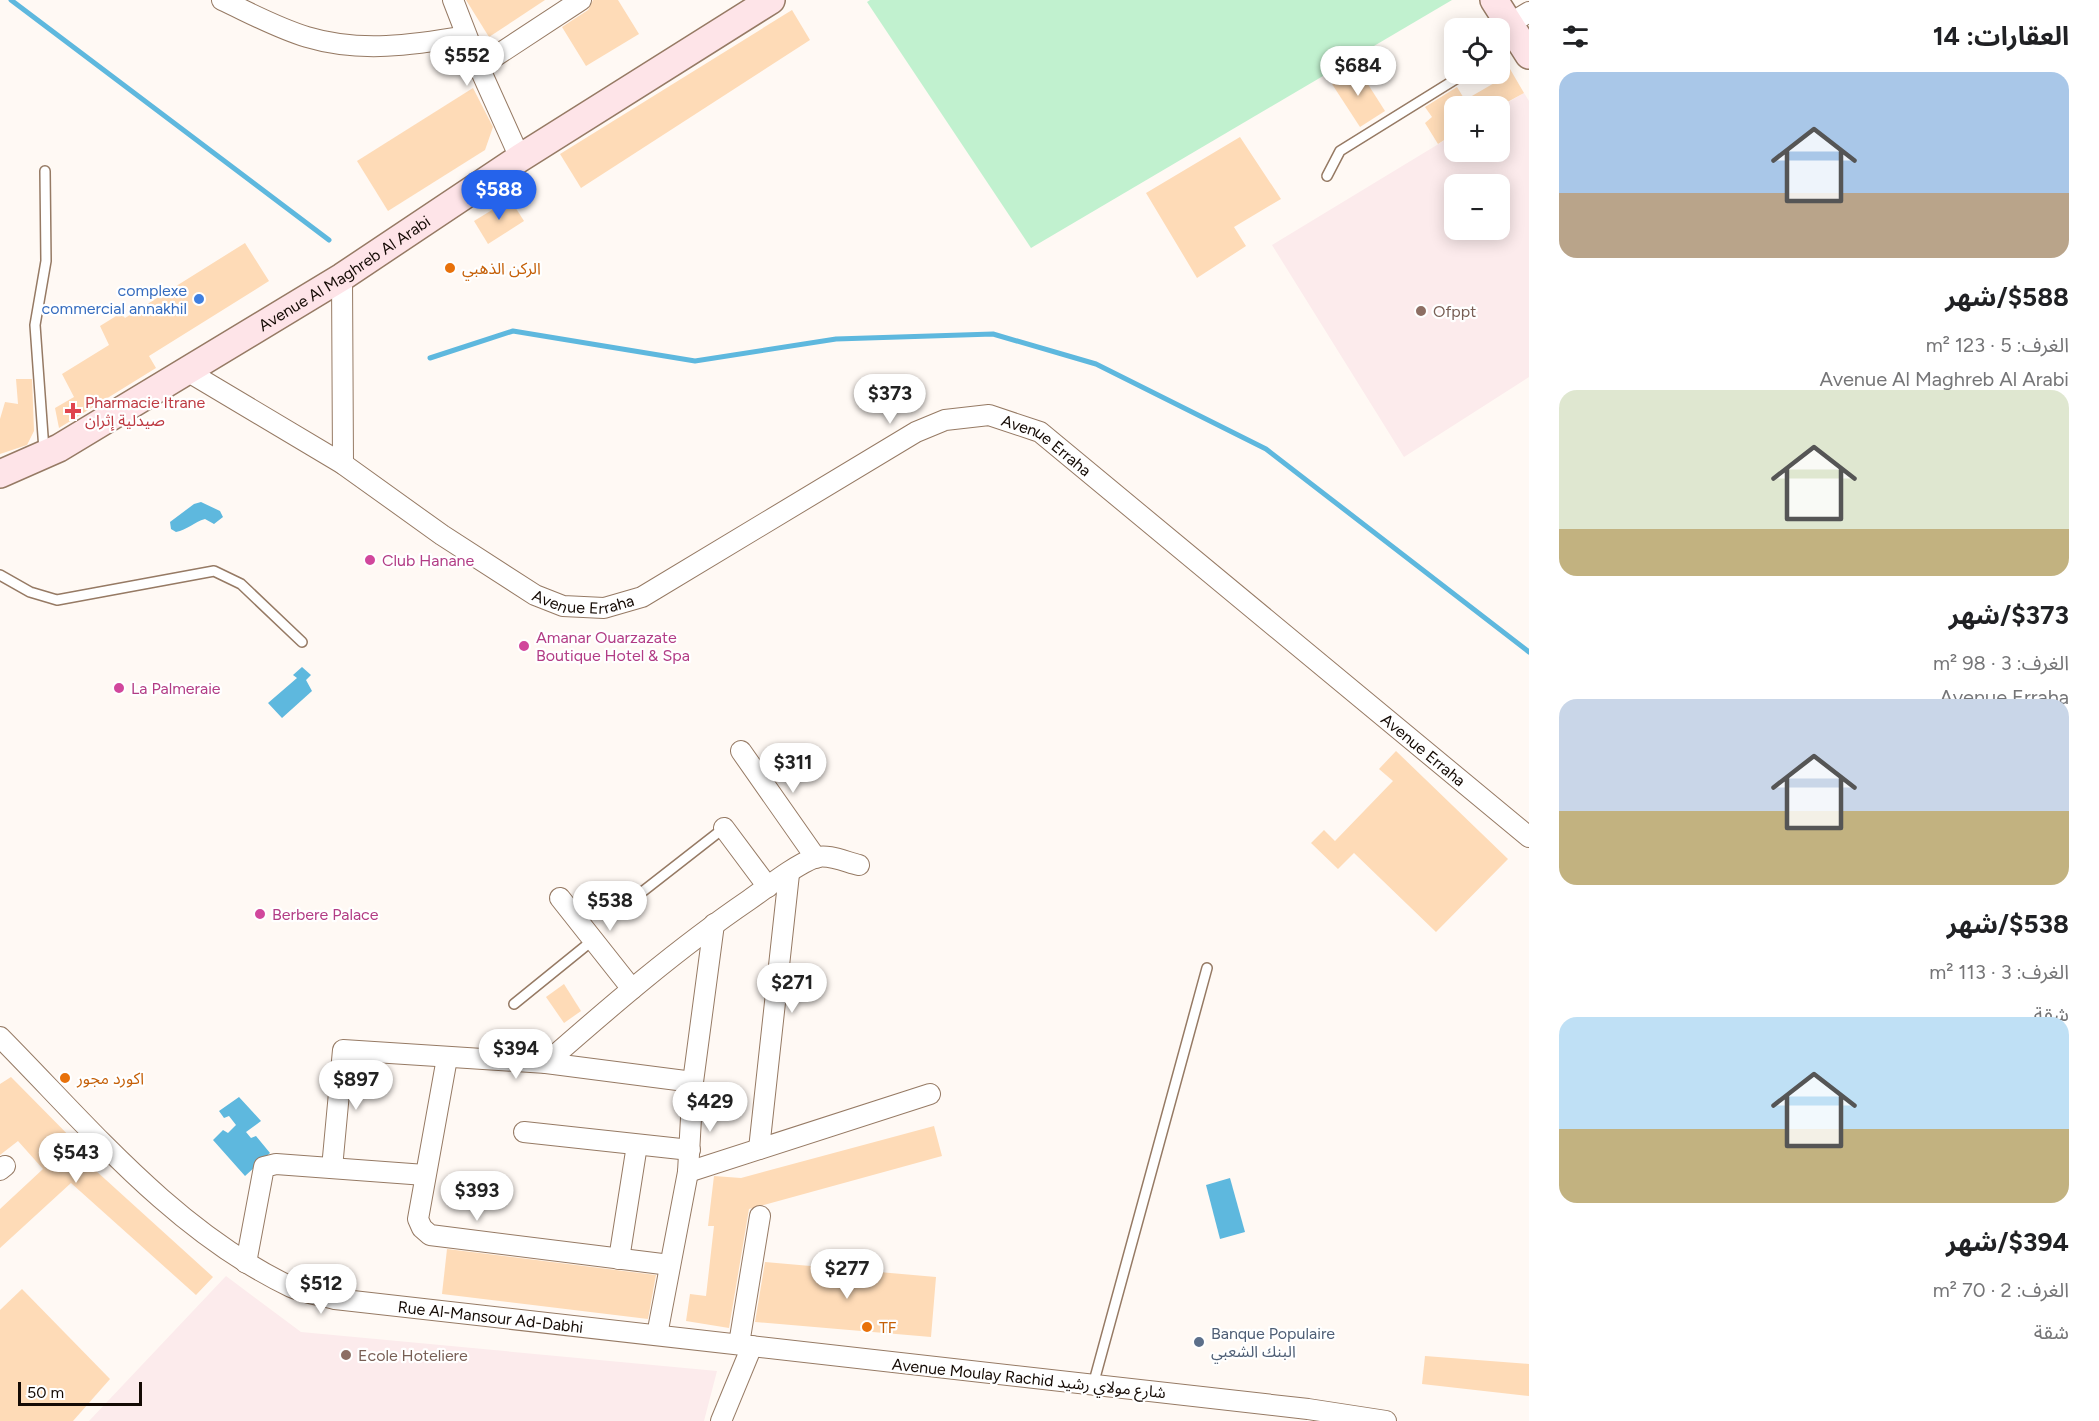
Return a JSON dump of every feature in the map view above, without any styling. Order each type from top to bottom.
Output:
[{"type":"main road","name":"Avenue Al Maghreb Al Arabi","points":[[0,474],[45,455],[342,277],[520,158],[771,0]]},
{"type":"main road","points":[[1494,0],[1517,36]]},
{"type":"street","points":[[222,0],[280,28],[332,43],[370,48],[410,46],[466,36]]},
{"type":"street","points":[[453,0],[479,67],[520,158]]},
{"type":"street","points":[[479,67],[581,0]]},
{"type":"street","points":[[342,277],[343,464]]},
{"type":"street","name":"Avenue Erraha","points":[[187,371],[343,464],[442,535],[535,595],[563,606],[604,608],[642,597],[916,432],[945,420],[989,415],[1040,432],[1529,837]]},
{"type":"street","points":[[741,751],[816,858]]},
{"type":"street","points":[[724,828],[768,887]]},
{"type":"street","points":[[546,1063],[632,988],[714,924],[768,887],[816,858],[828,857],[859,865]]},
{"type":"street","points":[[759,1149],[789,874]]},
{"type":"street","points":[[560,898],[632,988]]},
{"type":"street","points":[[657,1335],[688,1172],[693,1082],[714,924]]},
{"type":"street","name":"Rue Al-Mansour Ad-Dabhi","points":[[0,1037],[184,1219],[246,1263],[293,1288],[334,1299],[746,1345]]},
{"type":"street","points":[[332,1168],[343,1050],[447,1059],[546,1063],[693,1082]]},
{"type":"street","points":[[447,1059],[418,1218],[422,1228],[430,1235],[670,1265]]},
{"type":"street","points":[[688,1172],[930,1094]]},
{"type":"street","points":[[524,1132],[690,1150]]},
{"type":"street","points":[[619,1259],[637,1145]]},
{"type":"street","points":[[246,1263],[264,1167],[276,1164],[425,1176]]},
{"type":"street","points":[[721,1421],[746,1345],[760,1216]]},
{"type":"street","name":"Avenue Moulay Rachid شارع مولاي رشيد","points":[[746,1345],[1386,1421]]},
{"type":"lane","points":[[1327,176],[1340,151],[1448,84]]},
{"type":"lane","points":[[45,171],[46,261],[37,310],[35,340],[45,455]]},
{"type":"lane","points":[[0,575],[30,592],[57,600],[214,571],[241,584],[302,642]]},
{"type":"lane","points":[[642,892],[724,828]]},
{"type":"lane","points":[[514,1004],[593,940]]},
{"type":"lane","points":[[1093,1385],[1207,968]]},
{"type":"shaded area","name":"Ofppt","points":[[1524,93],[1529,101],[1529,377],[1404,457],[1272,245],[1444,141],[1444,162],[1510,162],[1510,101]]},
{"type":"shaded area","name":"Ecole Hoteliere","points":[[226,1276],[301,1332],[717,1371],[704,1421],[89,1421]]},
{"type":"green space","points":[[870,0],[1452,0],[1031,248],[867,2]]},
{"type":"water","points":[[201,502],[220,511],[223,517],[214,524],[205,519],[180,531],[176,532],[171,529],[170,522],[194,504]]},
{"type":"water","points":[[302,667],[311,675],[306,680],[312,691],[282,718],[268,703],[297,678],[293,675]]},
{"type":"water","points":[[239,1097],[261,1121],[246,1132],[251,1138],[256,1136],[270,1153],[245,1176],[213,1140],[223,1130],[228,1133],[236,1125],[229,1116],[224,1118],[219,1111]]},
{"type":"water","points":[[1230,1178],[1245,1232],[1220,1239],[1206,1185]]},
{"type":"building","points":[[466,0],[545,0],[489,37]]},
{"type":"building","points":[[593,0],[618,0],[639,34],[586,66],[562,27],[588,10]]},
{"type":"building","points":[[792,10],[810,40],[581,188],[560,154]]},
{"type":"building","points":[[1357,67],[1385,111],[1360,127],[1332,84]]},
{"type":"building","points":[[1510,69],[1524,93],[1510,101],[1510,96],[1472,96],[1493,84],[1510,84]]},
{"type":"building","points":[[1457,87],[1463,96],[1444,96],[1444,140],[1438,144],[1425,123],[1432,117],[1425,107]]},
{"type":"building","points":[[473,88],[493,127],[485,150],[388,211],[357,161]]},
{"type":"building","points":[[1240,137],[1281,199],[1234,227],[1246,246],[1197,278],[1146,193]]},
{"type":"building","points":[[510,199],[524,221],[488,244],[474,221]]},
{"type":"building","points":[[245,243],[269,281],[149,356],[156,368],[59,428],[55,408],[74,397],[62,374],[109,345],[100,326],[121,313],[125,318]]},
{"type":"building","points":[[16,379],[32,379],[34,431],[27,445],[0,454],[0,419],[5,402],[18,404]]},
{"type":"building","points":[[1396,751],[1508,859],[1436,932],[1354,853],[1338,869],[1311,843],[1324,830],[1335,841],[1393,781],[1379,769]]},
{"type":"building","points":[[564,984],[581,1011],[564,1023],[546,997]]},
{"type":"building","points":[[11,1077],[88,1155],[84,1160],[213,1277],[196,1295],[71,1183],[0,1248],[0,1209],[43,1169],[18,1141],[0,1155],[0,1084]]},
{"type":"building","points":[[934,1126],[942,1156],[749,1209],[729,1328],[686,1321],[690,1294],[706,1296],[714,1226],[708,1226],[714,1176],[741,1178]]},
{"type":"building","points":[[447,1249],[656,1275],[648,1319],[442,1294]]},
{"type":"building","points":[[765,1262],[936,1277],[931,1337],[755,1322]]},
{"type":"building","points":[[22,1289],[110,1379],[73,1421],[0,1421],[0,1310]]},
{"type":"building","points":[[1425,1356],[1529,1364],[1529,1396],[1422,1384]]},
{"type":"waterway","points":[[11,0],[329,240]]},
{"type":"waterway","points":[[430,358],[513,331],[695,361],[836,339],[993,334],[1096,364],[1266,449],[1529,652]]},
{"type":"place","name":"الركن الذهبي","points":[[450,268]]},
{"type":"place","name":"complexe commercial annakhil","points":[[199,299]]},
{"type":"place","name":"Ofppt","points":[[1421,311]]},
{"type":"place","name":"Pharmacie Itrane صيدلية إثران","points":[[73,411]]},
{"type":"place","name":"Club Hanane","points":[[370,560]]},
{"type":"place","name":"Amanar Ouarzazate Boutique Hotel & Spa","points":[[524,646]]},
{"type":"place","name":"La Palmeraie","points":[[119,688]]},
{"type":"place","name":"Berbere Palace","points":[[260,914]]},
{"type":"place","name":"اكورد مجور","points":[[65,1078]]},
{"type":"place","name":"TF","points":[[867,1327]]},
{"type":"place","name":"Banque Populaire البنك الشعبي","points":[[1199,1342]]},
{"type":"place","name":"Ecole Hoteliere","points":[[346,1355]]}]
